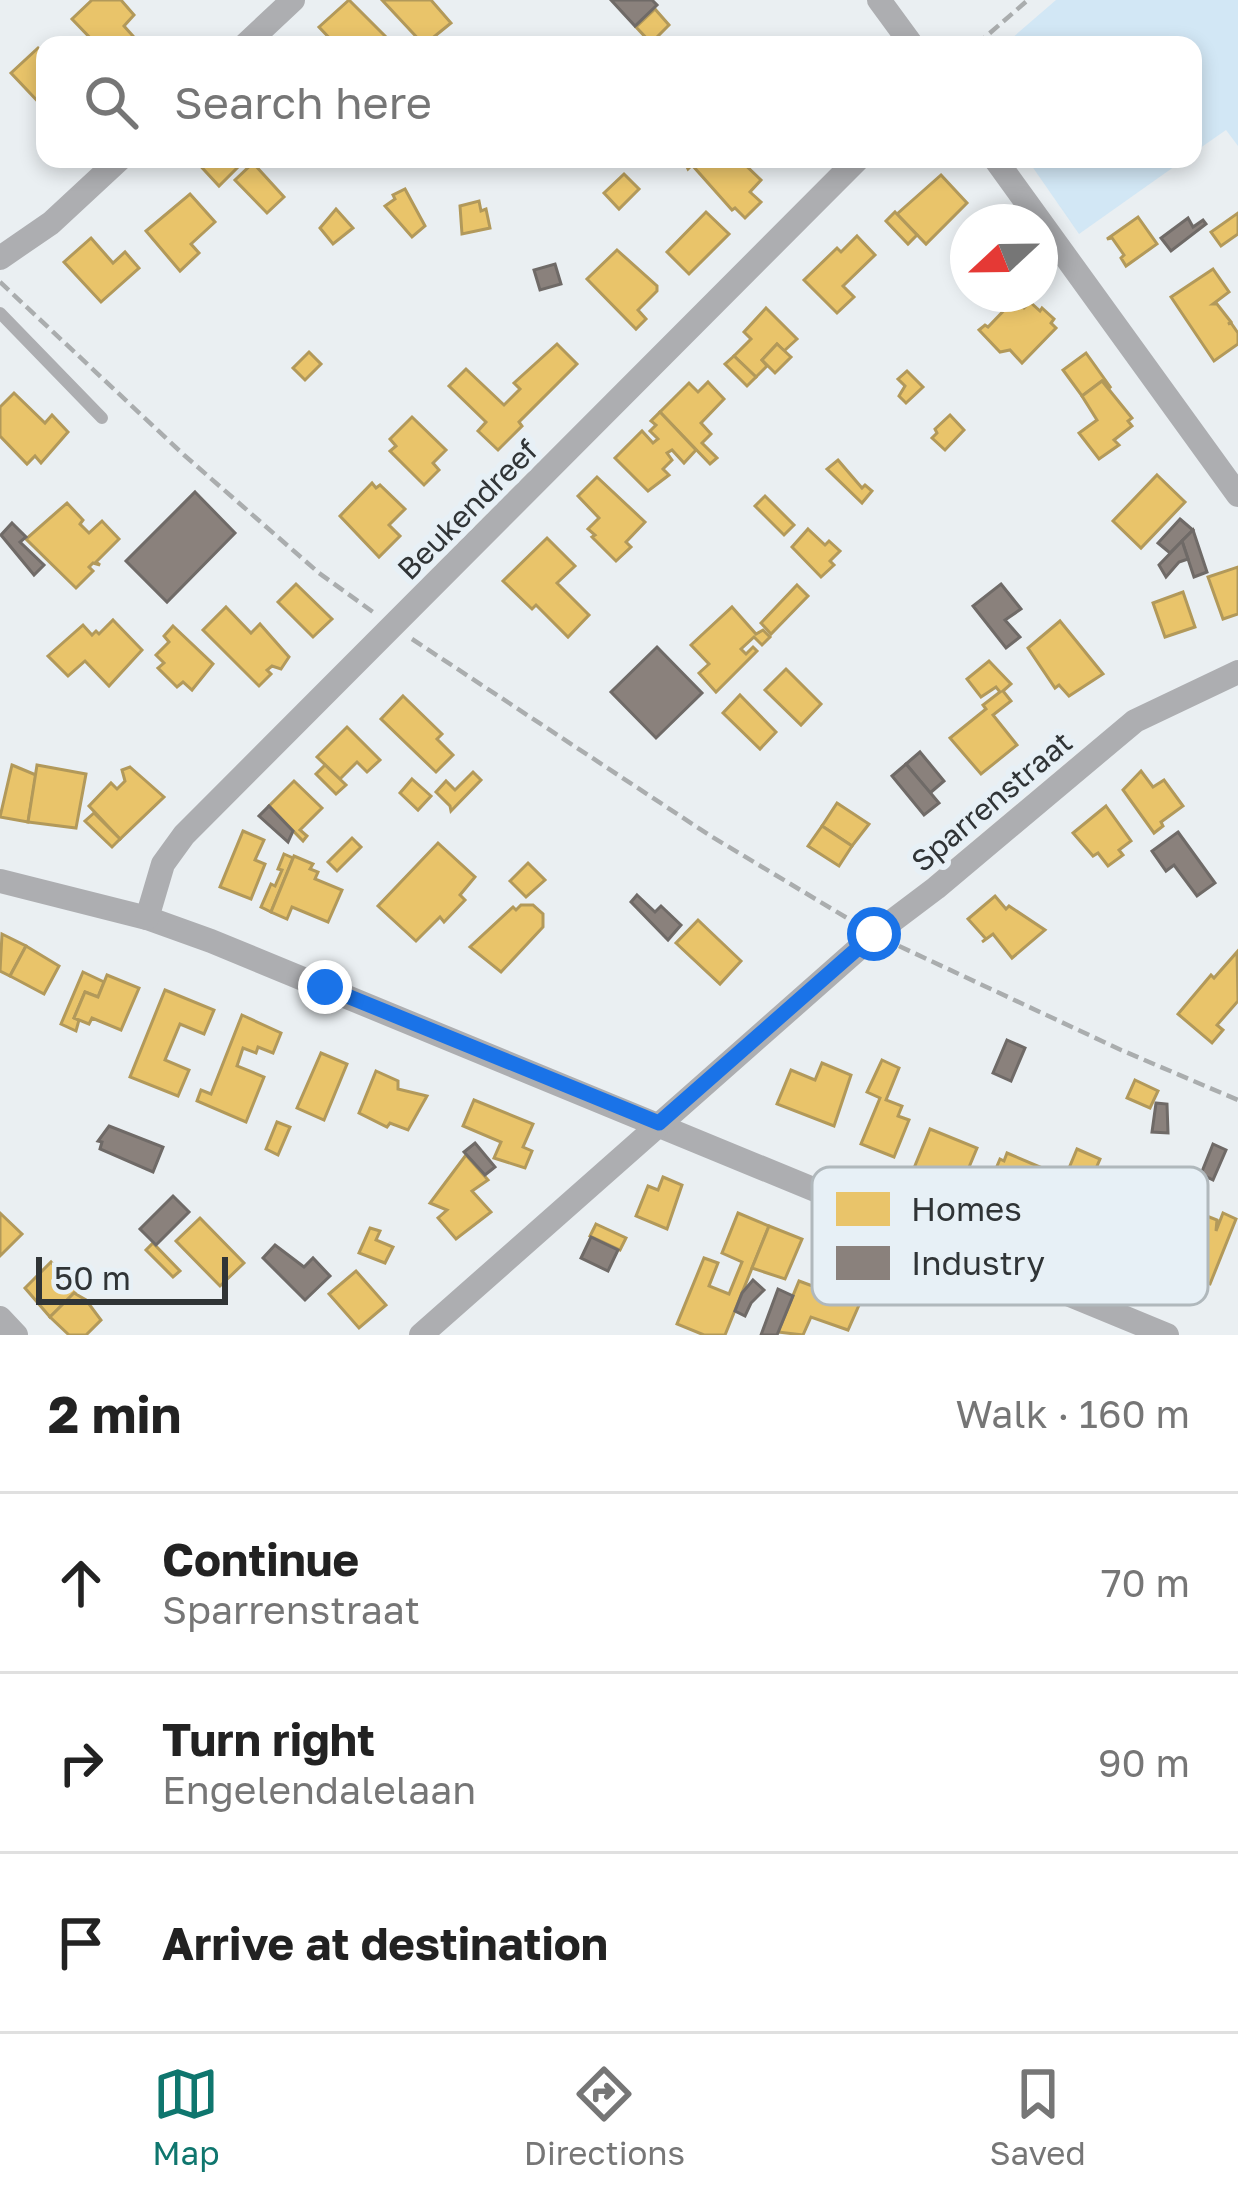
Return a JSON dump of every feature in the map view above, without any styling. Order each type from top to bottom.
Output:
[{"type":"street","points":[[254,36],[292,0]]},
{"type":"street","points":[[879,0],[905,36]]},
{"type":"street","points":[[0,257],[51,223],[110,168]]},
{"type":"street","name":"Beukendreef","points":[[147,918],[164,864],[184,836],[849,168]]},
{"type":"street","points":[[1001,168],[1238,495]]},
{"type":"street","name":"Sparrenstraat","points":[[421,1335],[874,934],[937,888],[1135,721],[1238,672]]},
{"type":"street","points":[[0,881],[147,918],[812,1187]]},
{"type":"street","points":[[1095,1305],[1167,1335]]},
{"type":"street","points":[[0,1318],[16,1335]]},
{"type":"lane","points":[[0,313],[102,418]]},
{"type":"path","points":[[986,36],[1028,0]]},
{"type":"path","points":[[0,283],[319,574],[709,836],[874,934],[1238,1100]]},
{"type":"shaded area","points":[[1056,0],[1238,0],[1238,146],[1226,130],[1202,147],[1202,36],[1014,36]]},
{"type":"shaded area","points":[[1033,168],[1172,168],[1079,234]]},
{"type":"building: Homes","points":[[92,0],[121,0],[134,15],[124,26],[133,36],[88,36],[72,19]]},
{"type":"building: Homes","points":[[349,0],[385,36],[328,36],[319,27]]},
{"type":"building: Homes","points":[[382,0],[431,0],[451,23],[435,36],[416,36]]},
{"type":"building: Homes","points":[[655,9],[669,25],[658,36],[644,36],[636,27]]},
{"type":"building: Homes","points":[[36,50],[36,99],[11,73]]},
{"type":"building: Homes","points":[[202,168],[237,168],[219,186]]},
{"type":"building: Homes","points":[[248,168],[258,168],[284,197],[267,213],[235,180]]},
{"type":"building: Homes","points":[[695,168],[748,168],[761,180],[750,192],[761,202],[745,218]]},
{"type":"building: Homes","points":[[624,174],[639,189],[619,209],[604,193]]},
{"type":"building: Homes","points":[[941,175],[967,203],[950,204],[950,220],[926,244],[897,214]]},
{"type":"building: Homes","points":[[405,189],[425,226],[412,237],[385,206]]},
{"type":"building: Homes","points":[[190,194],[215,222],[191,244],[199,253],[180,271],[146,231]]},
{"type":"building: Homes","points":[[479,201],[490,228],[462,234],[460,206]]},
{"type":"building: Homes","points":[[336,209],[353,228],[333,244],[320,228]]},
{"type":"building: Homes","points":[[706,212],[729,234],[689,274],[667,252]]},
{"type":"building: Homes","points":[[895,212],[917,235],[908,244],[886,221]]},
{"type":"building: Homes","points":[[1238,213],[1238,234],[1221,246],[1211,232]]},
{"type":"building: Homes","points":[[1138,217],[1157,244],[1126,266],[1124,255],[1112,238],[1107,239]]},
{"type":"building: Homes","points":[[857,236],[875,255],[843,286],[854,297],[837,313],[804,280]]},
{"type":"building: Homes","points":[[91,238],[113,263],[125,252],[139,268],[101,302],[64,262]]},
{"type":"building: Homes","points":[[617,250],[657,286],[638,310],[646,319],[636,329],[587,279]]},
{"type":"building: Homes","points":[[1213,269],[1229,292],[1213,304],[1238,333],[1238,344],[1214,361],[1171,297]]},
{"type":"building: Homes","points":[[766,308],[797,339],[784,351],[777,344],[762,360],[767,366],[756,377],[734,356],[751,339],[744,332]]},
{"type":"building: Homes","points":[[1002,312],[1046,312],[1056,328],[1022,363],[1010,350],[1000,352],[979,330]]},
{"type":"building: Homes","points":[[557,344],[577,364],[498,450],[478,431],[486,422],[449,386],[466,369],[504,405],[520,389],[514,383]]},
{"type":"building: Homes","points":[[777,344],[791,357],[775,373],[762,360]]},
{"type":"building: Homes","points":[[309,352],[321,364],[305,380],[293,368]]},
{"type":"building: Homes","points":[[1086,353],[1111,388],[1102,381],[1082,396],[1063,370]]},
{"type":"building: Homes","points":[[734,356],[756,377],[747,386],[725,364]]},
{"type":"building: Homes","points":[[907,371],[923,387],[906,403],[899,396],[905,386],[898,379]]},
{"type":"building: Homes","points":[[1102,381],[1132,418],[1128,421],[1132,426],[1114,440],[1119,445],[1099,459],[1079,433],[1097,420],[1082,396]]},
{"type":"building: Homes","points":[[708,382],[724,399],[701,423],[711,434],[702,443],[717,458],[710,464],[660,412],[689,383],[698,392]]},
{"type":"building: Homes","points":[[14,393],[45,423],[52,415],[68,432],[41,463],[35,456],[27,464],[0,436],[0,407]]},
{"type":"building: Homes","points":[[660,412],[696,450],[684,463],[672,450],[667,453],[672,460],[663,469],[669,475],[648,491],[615,458],[642,431],[653,443],[658,439],[650,431],[656,425],[651,421]]},
{"type":"building: Homes","points":[[950,415],[964,430],[945,450],[932,438]]},
{"type":"building: Homes","points":[[412,417],[446,450],[433,463],[439,470],[424,485],[390,451],[396,446],[390,439]]},
{"type":"building: Homes","points":[[838,460],[862,488],[865,485],[872,491],[862,503],[827,469]]},
{"type":"building: Homes","points":[[1157,475],[1185,502],[1141,548],[1113,521]]},
{"type":"building: Homes","points":[[597,477],[645,522],[626,542],[631,547],[616,561],[592,537],[588,529],[599,518],[578,496]]},
{"type":"building: Homes","points":[[372,483],[405,509],[389,525],[400,536],[379,557],[340,516]]},
{"type":"building: Homes","points":[[765,496],[794,525],[784,535],[755,506]]},
{"type":"building: Homes","points":[[67,503],[89,533],[102,521],[119,539],[96,562],[100,565],[89,567],[93,571],[76,588],[26,539]]},
{"type":"building: Homes","points":[[808,529],[840,551],[821,577],[792,547]]},
{"type":"building: Homes","points":[[547,538],[575,566],[557,583],[589,615],[568,637],[503,581]]},
{"type":"building: Homes","points":[[1238,567],[1238,614],[1223,619],[1208,577]]},
{"type":"building: Homes","points":[[296,584],[332,619],[313,637],[278,602]]},
{"type":"building: Homes","points":[[797,585],[808,596],[771,634],[761,623]]},
{"type":"building: Homes","points":[[1183,592],[1195,627],[1165,637],[1153,603]]},
{"type":"building: Homes","points":[[226,607],[251,633],[260,624],[289,657],[281,669],[272,666],[267,670],[271,674],[259,686],[203,630]]},
{"type":"building: Homes","points":[[732,607],[756,634],[763,630],[770,637],[762,645],[754,637],[741,649],[746,654],[753,647],[757,651],[716,692],[699,673],[709,664],[691,645]]},
{"type":"building: Homes","points":[[113,620],[142,650],[109,686],[85,661],[68,676],[48,656],[83,625],[92,635],[99,634]]},
{"type":"building: Homes","points":[[1060,621],[1103,674],[1069,696],[1059,685],[1055,688],[1028,648]]},
{"type":"building: Homes","points":[[173,626],[213,664],[192,690],[183,682],[177,687],[158,668],[164,663],[156,655],[169,642],[164,636]]},
{"type":"building: Homes","points":[[989,661],[1011,684],[1003,691],[1011,701],[993,715],[1017,745],[981,774],[950,738],[1000,692],[996,687],[981,697],[967,679]]},
{"type":"building: Homes","points":[[786,669],[821,704],[801,725],[765,690]]},
{"type":"building: Homes","points":[[740,695],[776,732],[760,749],[723,713]]},
{"type":"building: Homes","points":[[403,696],[442,734],[437,739],[453,755],[436,772],[381,719]]},
{"type":"building: Homes","points":[[347,727],[380,760],[367,772],[357,762],[340,779],[317,757]]},
{"type":"building: Homes","points":[[12,765],[36,775],[28,822],[0,817]]},
{"type":"building: Homes","points":[[37,765],[86,774],[76,828],[28,822]]},
{"type":"building: Homes","points":[[325,765],[346,785],[336,794],[316,774]]},
{"type":"building: Homes","points":[[130,767],[164,797],[120,839],[89,806],[111,783],[117,789],[125,781],[122,770]]},
{"type":"building: Homes","points":[[1141,771],[1153,787],[1164,780],[1183,806],[1154,833],[1123,790]]},
{"type":"building: Homes","points":[[473,772],[481,780],[451,811],[436,792],[446,781],[455,790]]},
{"type":"building: Homes","points":[[412,779],[431,796],[418,810],[400,793]]},
{"type":"building: Homes","points":[[294,781],[322,808],[300,830],[307,836],[303,841],[269,806]]},
{"type":"building: Homes","points":[[837,803],[869,824],[852,846],[822,826]]},
{"type":"building: Homes","points":[[1106,806],[1131,841],[1108,866],[1073,833]]},
{"type":"building: Homes","points":[[94,813],[120,839],[112,847],[85,821]]},
{"type":"building: Homes","points":[[822,826],[852,846],[839,866],[808,846]]},
{"type":"building: Homes","points":[[243,831],[264,840],[255,860],[265,864],[251,899],[220,887]]},
{"type":"building: Homes","points":[[352,838],[361,847],[337,871],[328,862]]},
{"type":"building: Homes","points":[[438,843],[475,877],[460,895],[465,900],[416,941],[378,906]]},
{"type":"building: Homes","points":[[284,854],[293,858],[271,912],[261,907],[282,870],[278,869]]},
{"type":"building: Homes","points":[[294,856],[313,864],[310,869],[318,872],[315,879],[342,890],[328,922],[292,907],[287,919],[271,912]]},
{"type":"building: Homes","points":[[528,863],[545,880],[526,897],[510,881]]},
{"type":"building: Homes","points":[[995,896],[1006,909],[1009,906],[1045,930],[1012,958],[993,934],[982,942],[986,939],[968,919]]},
{"type":"building: Homes","points":[[521,905],[533,905],[543,914],[543,927],[501,972],[470,947]]},
{"type":"building: Homes","points":[[698,920],[741,961],[720,984],[676,943]]},
{"type":"building: Homes","points":[[2,934],[26,946],[10,976],[0,971]]},
{"type":"building: Homes","points":[[26,946],[59,966],[44,994],[10,976]]},
{"type":"building: Homes","points":[[1237,952],[1238,1001],[1217,1025],[1223,1030],[1212,1043],[1178,1014]]},
{"type":"building: Homes","points":[[83,972],[104,982],[98,997],[85,992],[74,1018],[79,1020],[76,1031],[61,1024]]},
{"type":"building: Homes","points":[[107,975],[139,988],[121,1030],[92,1018],[89,1024],[74,1018],[85,992],[98,997]]},
{"type":"building: Homes","points":[[165,990],[214,1010],[204,1034],[180,1024],[165,1060],[189,1070],[178,1096],[130,1077]]},
{"type":"building: Homes","points":[[242,1015],[281,1033],[273,1053],[243,1048],[237,1066],[264,1077],[246,1122],[197,1101],[201,1090],[211,1094]]},
{"type":"building: Homes","points":[[321,1053],[347,1064],[324,1120],[297,1108]]},
{"type":"building: Homes","points":[[882,1060],[899,1068],[886,1100],[902,1106],[898,1116],[909,1120],[894,1157],[861,1144],[880,1098],[867,1092]]},
{"type":"building: Homes","points":[[822,1063],[851,1075],[834,1126],[777,1104],[791,1070],[815,1080]]},
{"type":"building: Homes","points":[[376,1071],[398,1081],[398,1089],[427,1096],[408,1130],[390,1123],[387,1127],[359,1113]]},
{"type":"building: Homes","points":[[1135,1080],[1158,1091],[1150,1108],[1127,1098]]},
{"type":"building: Homes","points":[[474,1100],[533,1124],[523,1147],[532,1151],[525,1168],[494,1158],[501,1142],[463,1126]]},
{"type":"building: Homes","points":[[277,1122],[290,1127],[278,1155],[266,1149]]},
{"type":"building: Homes","points":[[930,1129],[977,1148],[969,1167],[914,1167]]},
{"type":"building: Homes","points":[[1077,1149],[1100,1159],[1097,1167],[1070,1167]]},
{"type":"building: Homes","points":[[1007,1153],[1040,1167],[997,1167],[1000,1159],[1004,1161]]},
{"type":"building: Homes","points":[[466,1155],[488,1180],[472,1191],[491,1212],[456,1239],[438,1218],[447,1210],[430,1203]]},
{"type":"building: Homes","points":[[663,1177],[682,1185],[667,1229],[636,1216],[648,1186],[658,1190]]},
{"type":"building: Homes","points":[[0,1213],[22,1234],[0,1256]]},
{"type":"building: Homes","points":[[738,1213],[769,1226],[725,1335],[704,1335],[677,1324],[704,1258],[718,1263],[709,1286],[729,1294],[742,1262],[722,1253]]},
{"type":"building: Homes","points":[[1223,1213],[1236,1219],[1210,1284],[1208,1216],[1217,1220],[1216,1231]]},
{"type":"building: Homes","points":[[200,1218],[244,1263],[220,1286],[176,1241]]},
{"type":"building: Homes","points":[[596,1224],[626,1238],[620,1250],[590,1236]]},
{"type":"building: Homes","points":[[769,1226],[802,1239],[785,1279],[752,1268]]},
{"type":"building: Homes","points":[[370,1228],[380,1231],[376,1240],[393,1247],[385,1263],[359,1253]]},
{"type":"building: Homes","points":[[153,1243],[180,1271],[173,1277],[146,1250]]},
{"type":"building: Homes","points":[[51,1262],[77,1291],[50,1317],[25,1288]]},
{"type":"building: Homes","points":[[356,1271],[386,1305],[359,1328],[329,1294]]},
{"type":"building: Homes","points":[[799,1281],[812,1286],[812,1305],[859,1305],[848,1330],[811,1317],[803,1335],[778,1332]]},
{"type":"building: Homes","points":[[74,1293],[101,1320],[86,1335],[69,1335],[50,1317]]},
{"type":"building: Industry","points":[[611,0],[652,0],[657,5],[635,26]]},
{"type":"building: Industry","points":[[1188,218],[1193,227],[1203,220],[1206,224],[1171,251],[1161,238]]},
{"type":"building: Industry","points":[[555,264],[561,284],[540,290],[534,270]]},
{"type":"building: Industry","points":[[195,492],[235,533],[167,602],[126,561]]},
{"type":"building: Industry","points":[[1180,519],[1193,530],[1170,553],[1158,543]]},
{"type":"building: Industry","points":[[12,523],[26,537],[20,542],[44,565],[34,575],[1,535]]},
{"type":"building: Industry","points":[[1193,530],[1207,572],[1194,577],[1182,541]]},
{"type":"building: Industry","points":[[1182,541],[1188,559],[1166,577],[1159,565]]},
{"type":"building: Industry","points":[[1001,584],[1021,609],[1005,620],[1020,637],[1006,648],[973,606]]},
{"type":"building: Industry","points":[[657,647],[702,693],[656,738],[611,692]]},
{"type":"building: Industry","points":[[920,752],[944,781],[930,793],[906,764]]},
{"type":"building: Industry","points":[[906,764],[939,803],[924,815],[892,776]]},
{"type":"building: Industry","points":[[269,806],[293,831],[288,842],[259,816]]},
{"type":"building: Industry","points":[[1178,832],[1215,883],[1197,896],[1174,865],[1166,871],[1152,851]]},
{"type":"building: Industry","points":[[637,895],[655,912],[661,906],[681,925],[668,940],[631,902]]},
{"type":"building: Industry","points":[[1007,1040],[1025,1048],[1011,1081],[993,1073]]},
{"type":"building: Industry","points":[[1156,1103],[1167,1104],[1168,1133],[1152,1132]]},
{"type":"building: Industry","points":[[109,1126],[163,1147],[153,1172],[100,1149],[102,1142],[98,1141]]},
{"type":"building: Industry","points":[[475,1143],[495,1167],[485,1175],[464,1152]]},
{"type":"building: Industry","points":[[1213,1144],[1226,1150],[1213,1180],[1204,1167]]},
{"type":"building: Industry","points":[[173,1196],[189,1212],[156,1245],[140,1229]]},
{"type":"building: Industry","points":[[591,1237],[618,1250],[608,1271],[581,1258]]},
{"type":"building: Industry","points":[[275,1245],[304,1267],[313,1258],[330,1276],[305,1300],[263,1258]]},
{"type":"building: Industry","points":[[753,1280],[764,1290],[745,1316],[735,1311]]},
{"type":"building: Industry","points":[[778,1289],[793,1296],[777,1335],[761,1335]]},
{"type":"route","points":[[325,987],[659,1123],[874,934]]}]
